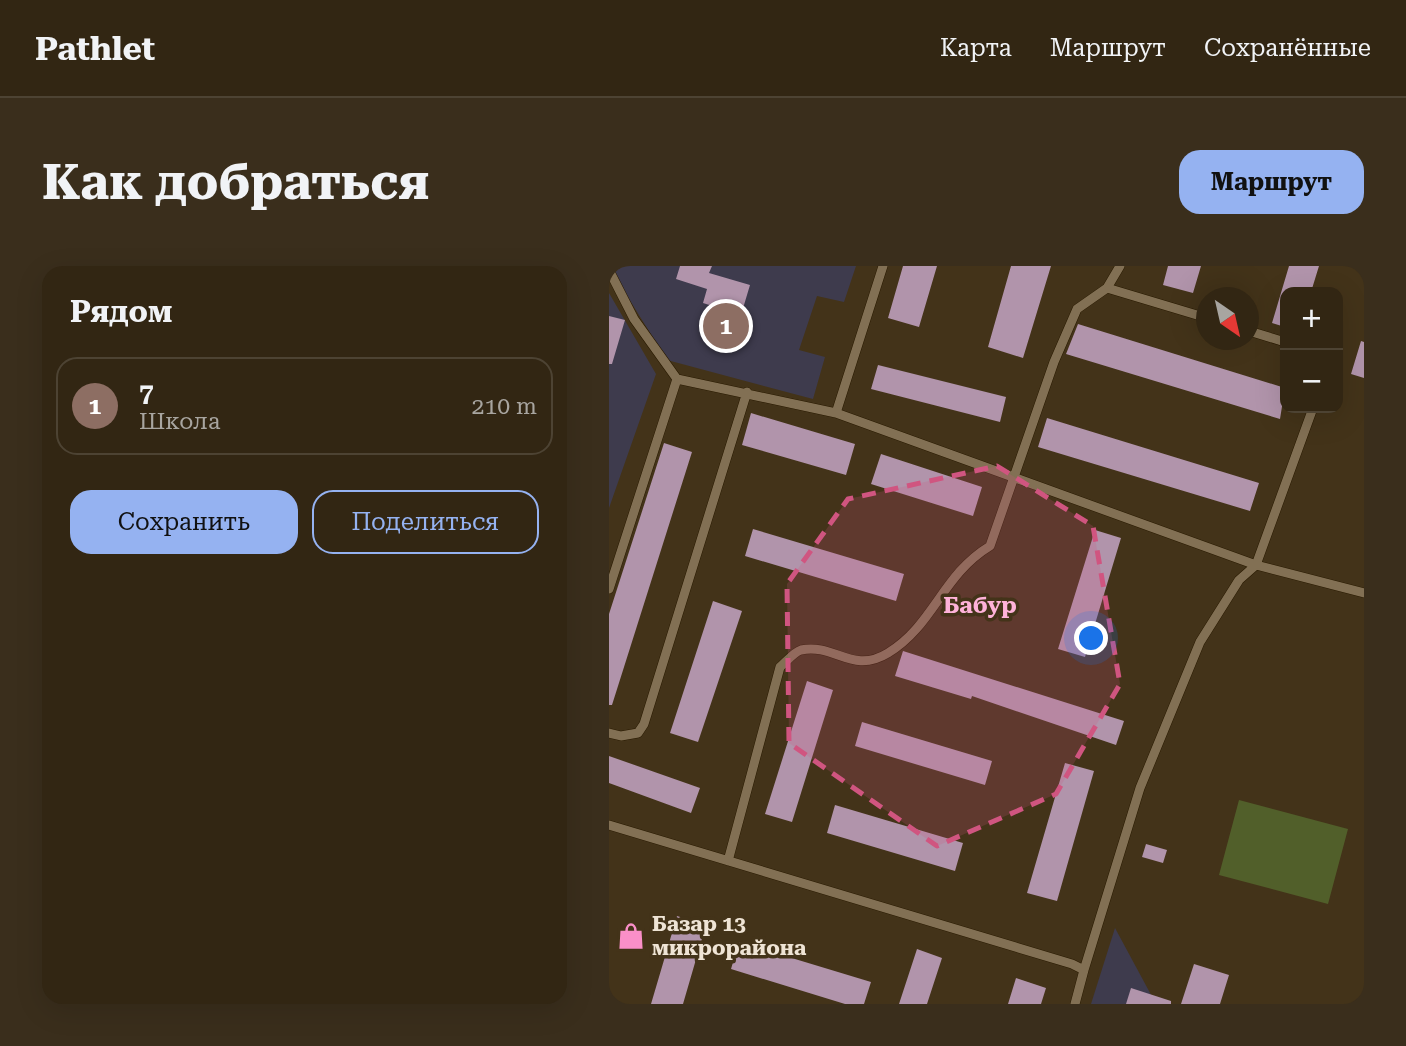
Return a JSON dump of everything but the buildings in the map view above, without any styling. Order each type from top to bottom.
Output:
[{"type":"lane","points":[[837,413],[883,266]]},
{"type":"lane","points":[[728,861],[780,667],[799,650],[818,650],[864,663],[888,653],[921,626],[949,581],[970,558],[990,546],[1054,362],[1077,309],[1107,288],[1120,266]]},
{"type":"lane","points":[[609,270],[633,319],[677,379],[837,413],[1256,565],[1364,593]]},
{"type":"lane","points":[[1107,288],[1196,315]]},
{"type":"lane","points":[[1259,334],[1280,341]]},
{"type":"lane","points":[[609,589],[614,559],[677,379]]},
{"type":"lane","points":[[609,733],[621,736],[638,733],[645,724],[747,393]]},
{"type":"lane","points":[[1075,1004],[1140,788],[1200,642],[1239,580],[1256,565],[1311,413]]},
{"type":"lane","points":[[609,825],[1072,964],[1084,970]]},
{"type":"highlighted area","points":[[997,466],[1093,526],[1120,684],[1056,794],[937,846],[789,743],[787,584],[848,499]]},
{"type":"shaded area","points":[[617,266],[856,266],[844,302],[817,296],[799,350],[825,357],[813,399],[667,360],[614,275]]},
{"type":"shaded area","points":[[609,293],[656,374],[609,508]]},
{"type":"shaded area","points":[[1115,928],[1156,1004],[1091,1004]]},
{"type":"green space","points":[[1239,800],[1348,829],[1328,904],[1219,875]]},
{"type":"place","name":"7","points":[[726,326]]},
{"type":"place","name":"Базар 13 микрорайона","points":[[631,936]]},
{"type":"district","name":"Бабур","points":[[980,605]]}]
